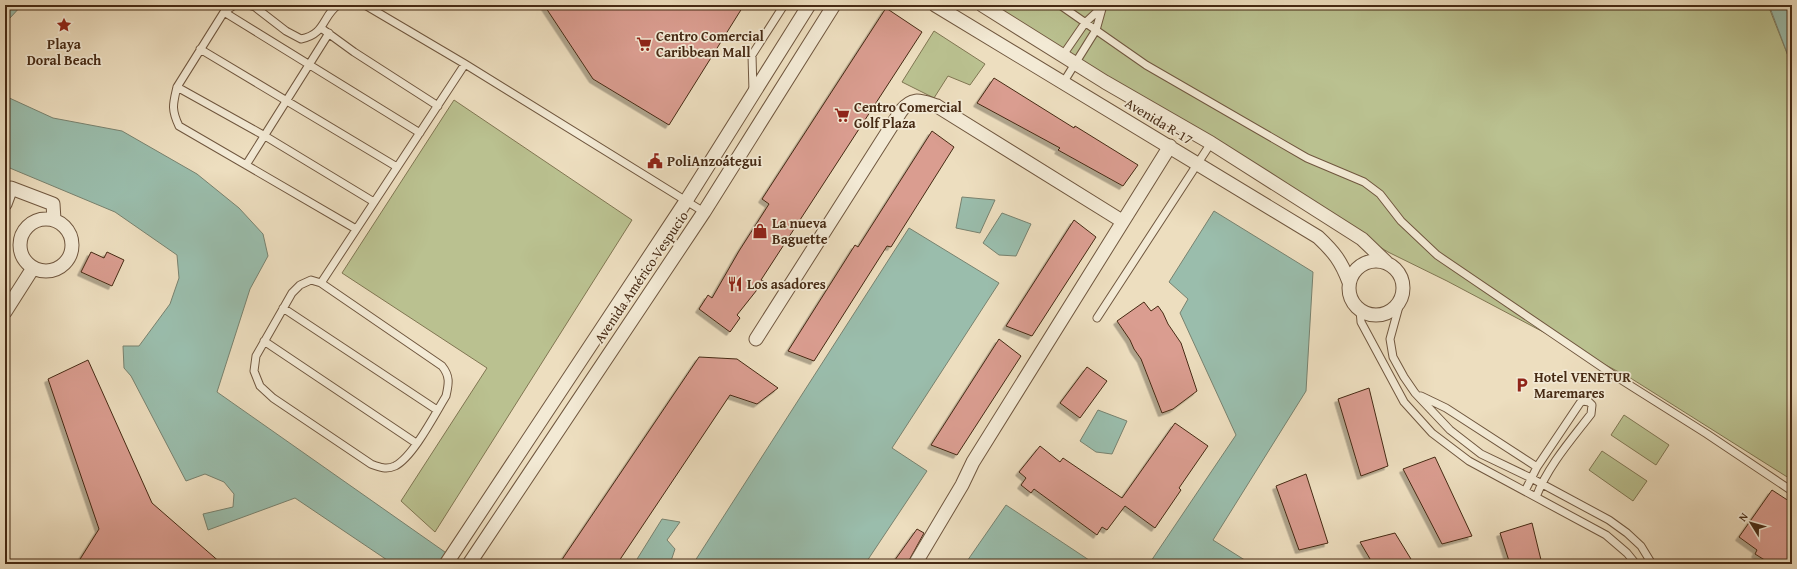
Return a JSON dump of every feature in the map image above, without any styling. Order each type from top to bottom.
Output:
[{"type":"street","name":"Avenida Américo Vespucio","points":[[446,564],[686,201],[809,5]]},
{"type":"street","name":"Avenida Américo Vespucio","points":[[469,564],[704,212],[834,5]]},
{"type":"street","name":"Avenida R-17","points":[[935,5],[1318,237],[1335,253],[1343,265],[1349,282],[1348,290],[1350,299],[1360,310]]},
{"type":"street","name":"Avenida R-17","points":[[982,5],[1076,64],[1211,143],[1330,218],[1362,240],[1398,271],[1402,278],[1403,285],[1401,299]]},
{"type":"street","points":[[756,339],[901,111],[907,104],[918,100],[937,106],[1122,221]]},
{"type":"street","points":[[915,564],[962,485],[973,462],[1170,146]]},
{"type":"street","points":[[5,204],[11,188],[53,204],[54,220]]},
{"type":"street","points":[[1318,237],[1330,218]]},
{"type":"street","points":[[42,219],[54,220],[63,225],[68,231],[71,240],[71,252],[66,262],[57,268],[41,270],[33,268],[27,263],[21,253],[20,245],[22,234],[31,223],[42,219]]},
{"type":"street","points":[[1349,282],[1353,273],[1363,264],[1377,260],[1386,262]]},
{"type":"street","points":[[5,312],[33,268]]},
{"type":"street","points":[[1360,310],[1370,315],[1388,313],[1396,307],[1401,299]]},
{"type":"lane","points":[[237,5],[224,12],[178,87],[174,101],[173,114],[179,126],[356,229]]},
{"type":"lane","points":[[248,5],[255,7],[301,39],[311,37],[321,28],[333,8],[338,5]]},
{"type":"lane","points":[[365,5],[465,64],[704,212]]},
{"type":"lane","points":[[753,94],[752,55],[784,5]]},
{"type":"lane","points":[[1060,5],[1146,65],[1300,154],[1364,182],[1380,194],[1401,221],[1437,256],[1612,374],[1707,434],[1792,492]]},
{"type":"lane","points":[[1063,83],[1096,30],[1103,6]]},
{"type":"lane","points":[[1063,55],[1085,23],[1103,6]]},
{"type":"lane","points":[[224,12],[420,133]]},
{"type":"lane","points":[[321,28],[354,52],[438,106]]},
{"type":"lane","points":[[246,165],[328,33]]},
{"type":"lane","points":[[200,49],[397,167]]},
{"type":"lane","points":[[321,283],[465,64]]},
{"type":"lane","points":[[178,87],[265,136],[374,202]]},
{"type":"lane","points":[[1097,318],[1211,143]]},
{"type":"lane","points":[[311,280],[321,283],[442,366],[448,374],[449,384],[446,396],[406,459],[394,466],[382,468],[371,464],[326,434],[274,398],[260,386],[254,372],[256,356],[292,293],[300,285],[311,280]]},
{"type":"lane","points":[[1401,299],[1390,339],[1393,357],[1415,393],[1450,430],[1481,454],[1531,478],[1609,520],[1627,533],[1641,546],[1652,564]]},
{"type":"lane","points":[[283,308],[437,410]]},
{"type":"lane","points":[[1360,310],[1361,322],[1385,370],[1404,402],[1432,433],[1469,461],[1606,535],[1627,553],[1636,564]]},
{"type":"lane","points":[[264,341],[416,443]]},
{"type":"lane","points":[[1415,393],[1446,408],[1537,467]]},
{"type":"lane","points":[[1525,491],[1537,467],[1580,403],[1583,401],[1589,402],[1592,405],[1591,414],[1552,465],[1541,484],[1536,497]]},
{"type":"shaded area","points":[[5,5],[22,5],[10,18],[5,17]]},
{"type":"shaded area","points":[[982,5],[1768,5],[1792,66],[1792,480],[1632,379],[1447,281],[1388,252]]},
{"type":"shaded area","points":[[1769,5],[1792,5],[1792,66]]},
{"type":"shaded area","points":[[934,31],[985,64],[970,85],[948,76],[934,98],[902,82]]},
{"type":"shaded area","points":[[5,96],[53,118],[122,131],[197,174],[239,208],[263,234],[268,256],[250,289],[217,392],[462,564],[393,564],[295,498],[208,530],[203,514],[233,507],[234,494],[224,482],[205,474],[186,481],[131,376],[124,368],[123,346],[139,346],[170,304],[179,278],[177,255],[115,212],[5,166]]},
{"type":"shaded area","points":[[454,100],[632,220],[435,532],[401,501],[487,368],[342,273]]},
{"type":"shaded area","points":[[962,197],[995,200],[980,233],[956,228]]},
{"type":"shaded area","points":[[1214,211],[1313,272],[1306,391],[1213,540],[1251,564],[1149,564],[1236,435],[1180,313],[1188,299],[1169,282]]},
{"type":"shaded area","points":[[1002,213],[1031,224],[1016,256],[999,255],[983,243]]},
{"type":"shaded area","points":[[909,228],[999,283],[892,448],[927,471],[865,564],[693,564]]},
{"type":"shaded area","points":[[1098,410],[1127,421],[1112,454],[1096,452],[1080,441]]},
{"type":"shaded area","points":[[1624,415],[1669,445],[1656,465],[1611,435]]},
{"type":"shaded area","points":[[1602,451],[1647,481],[1633,501],[1589,470]]},
{"type":"shaded area","points":[[1006,505],[1095,564],[965,564]]},
{"type":"shaded area","points":[[662,519],[680,522],[667,540],[675,549],[670,564],[634,564]]},
{"type":"building","name":"Centro Comercial Caribbean Mall","points":[[544,5],[744,5],[669,125],[593,79]]},
{"type":"building","name":"Centro Comercial Golf Plaza","points":[[886,8],[922,32],[761,280],[764,281],[737,315],[740,318],[730,332],[699,309],[708,295],[712,298],[739,251],[769,204],[762,199]]},
{"type":"building","points":[[994,78],[1074,128],[1075,126],[1138,165],[1123,186],[1058,150],[1060,148],[977,103]]},
{"type":"building","points":[[932,131],[954,147],[891,247],[887,246],[814,361],[788,351],[855,245],[858,247]]},
{"type":"building","points":[[1074,220],[1096,237],[1032,336],[1006,326]]},
{"type":"building","points":[[91,252],[104,258],[107,252],[124,260],[112,286],[81,272]]},
{"type":"building","points":[[1144,302],[1151,311],[1158,306],[1181,343],[1197,391],[1173,409],[1162,413],[1141,359],[1117,321]]},
{"type":"building","points":[[999,339],[1021,356],[957,455],[931,445]]},
{"type":"building","points":[[699,357],[737,359],[778,388],[757,404],[730,395],[617,564],[559,564]]},
{"type":"building","points":[[88,360],[152,503],[222,564],[77,564],[99,529],[48,379]]},
{"type":"building","points":[[1087,367],[1107,381],[1080,418],[1060,403]]},
{"type":"building","points":[[1369,388],[1388,466],[1361,476],[1338,399]]},
{"type":"building","points":[[1175,423],[1208,446],[1179,488],[1181,490],[1155,528],[1125,506],[1107,530],[1102,527],[1097,535],[1034,489],[1031,493],[1021,485],[1026,478],[1019,472],[1040,446],[1060,462],[1063,458],[1122,498]]},
{"type":"building","points":[[1435,457],[1472,536],[1442,544],[1403,469]]},
{"type":"building","points":[[1306,474],[1328,543],[1299,550],[1276,486]]},
{"type":"building","points":[[1772,490],[1792,503],[1792,564],[1771,564],[1755,554],[1757,550],[1739,537]]},
{"type":"building","points":[[1532,523],[1542,564],[1510,564],[1500,533]]},
{"type":"building","points":[[917,529],[924,533],[907,564],[892,564]]},
{"type":"building","points":[[1395,533],[1414,564],[1373,564],[1360,542]]},
{"type":"place","name":"Playa Doral Beach","points":[[64,25]]},
{"type":"place","name":"Centro Comercial Caribbean Mall","points":[[644,44]]},
{"type":"place","name":"Centro Comercial Golf Plaza","points":[[842,115]]},
{"type":"place","name":"PoliAnzoátegui","points":[[655,161]]},
{"type":"place","name":"La nueva Baguette","points":[[760,231]]},
{"type":"place","name":"Los asadores","points":[[735,284]]},
{"type":"place","name":"Hotel VENETUR Maremares","points":[[1522,385]]}]
